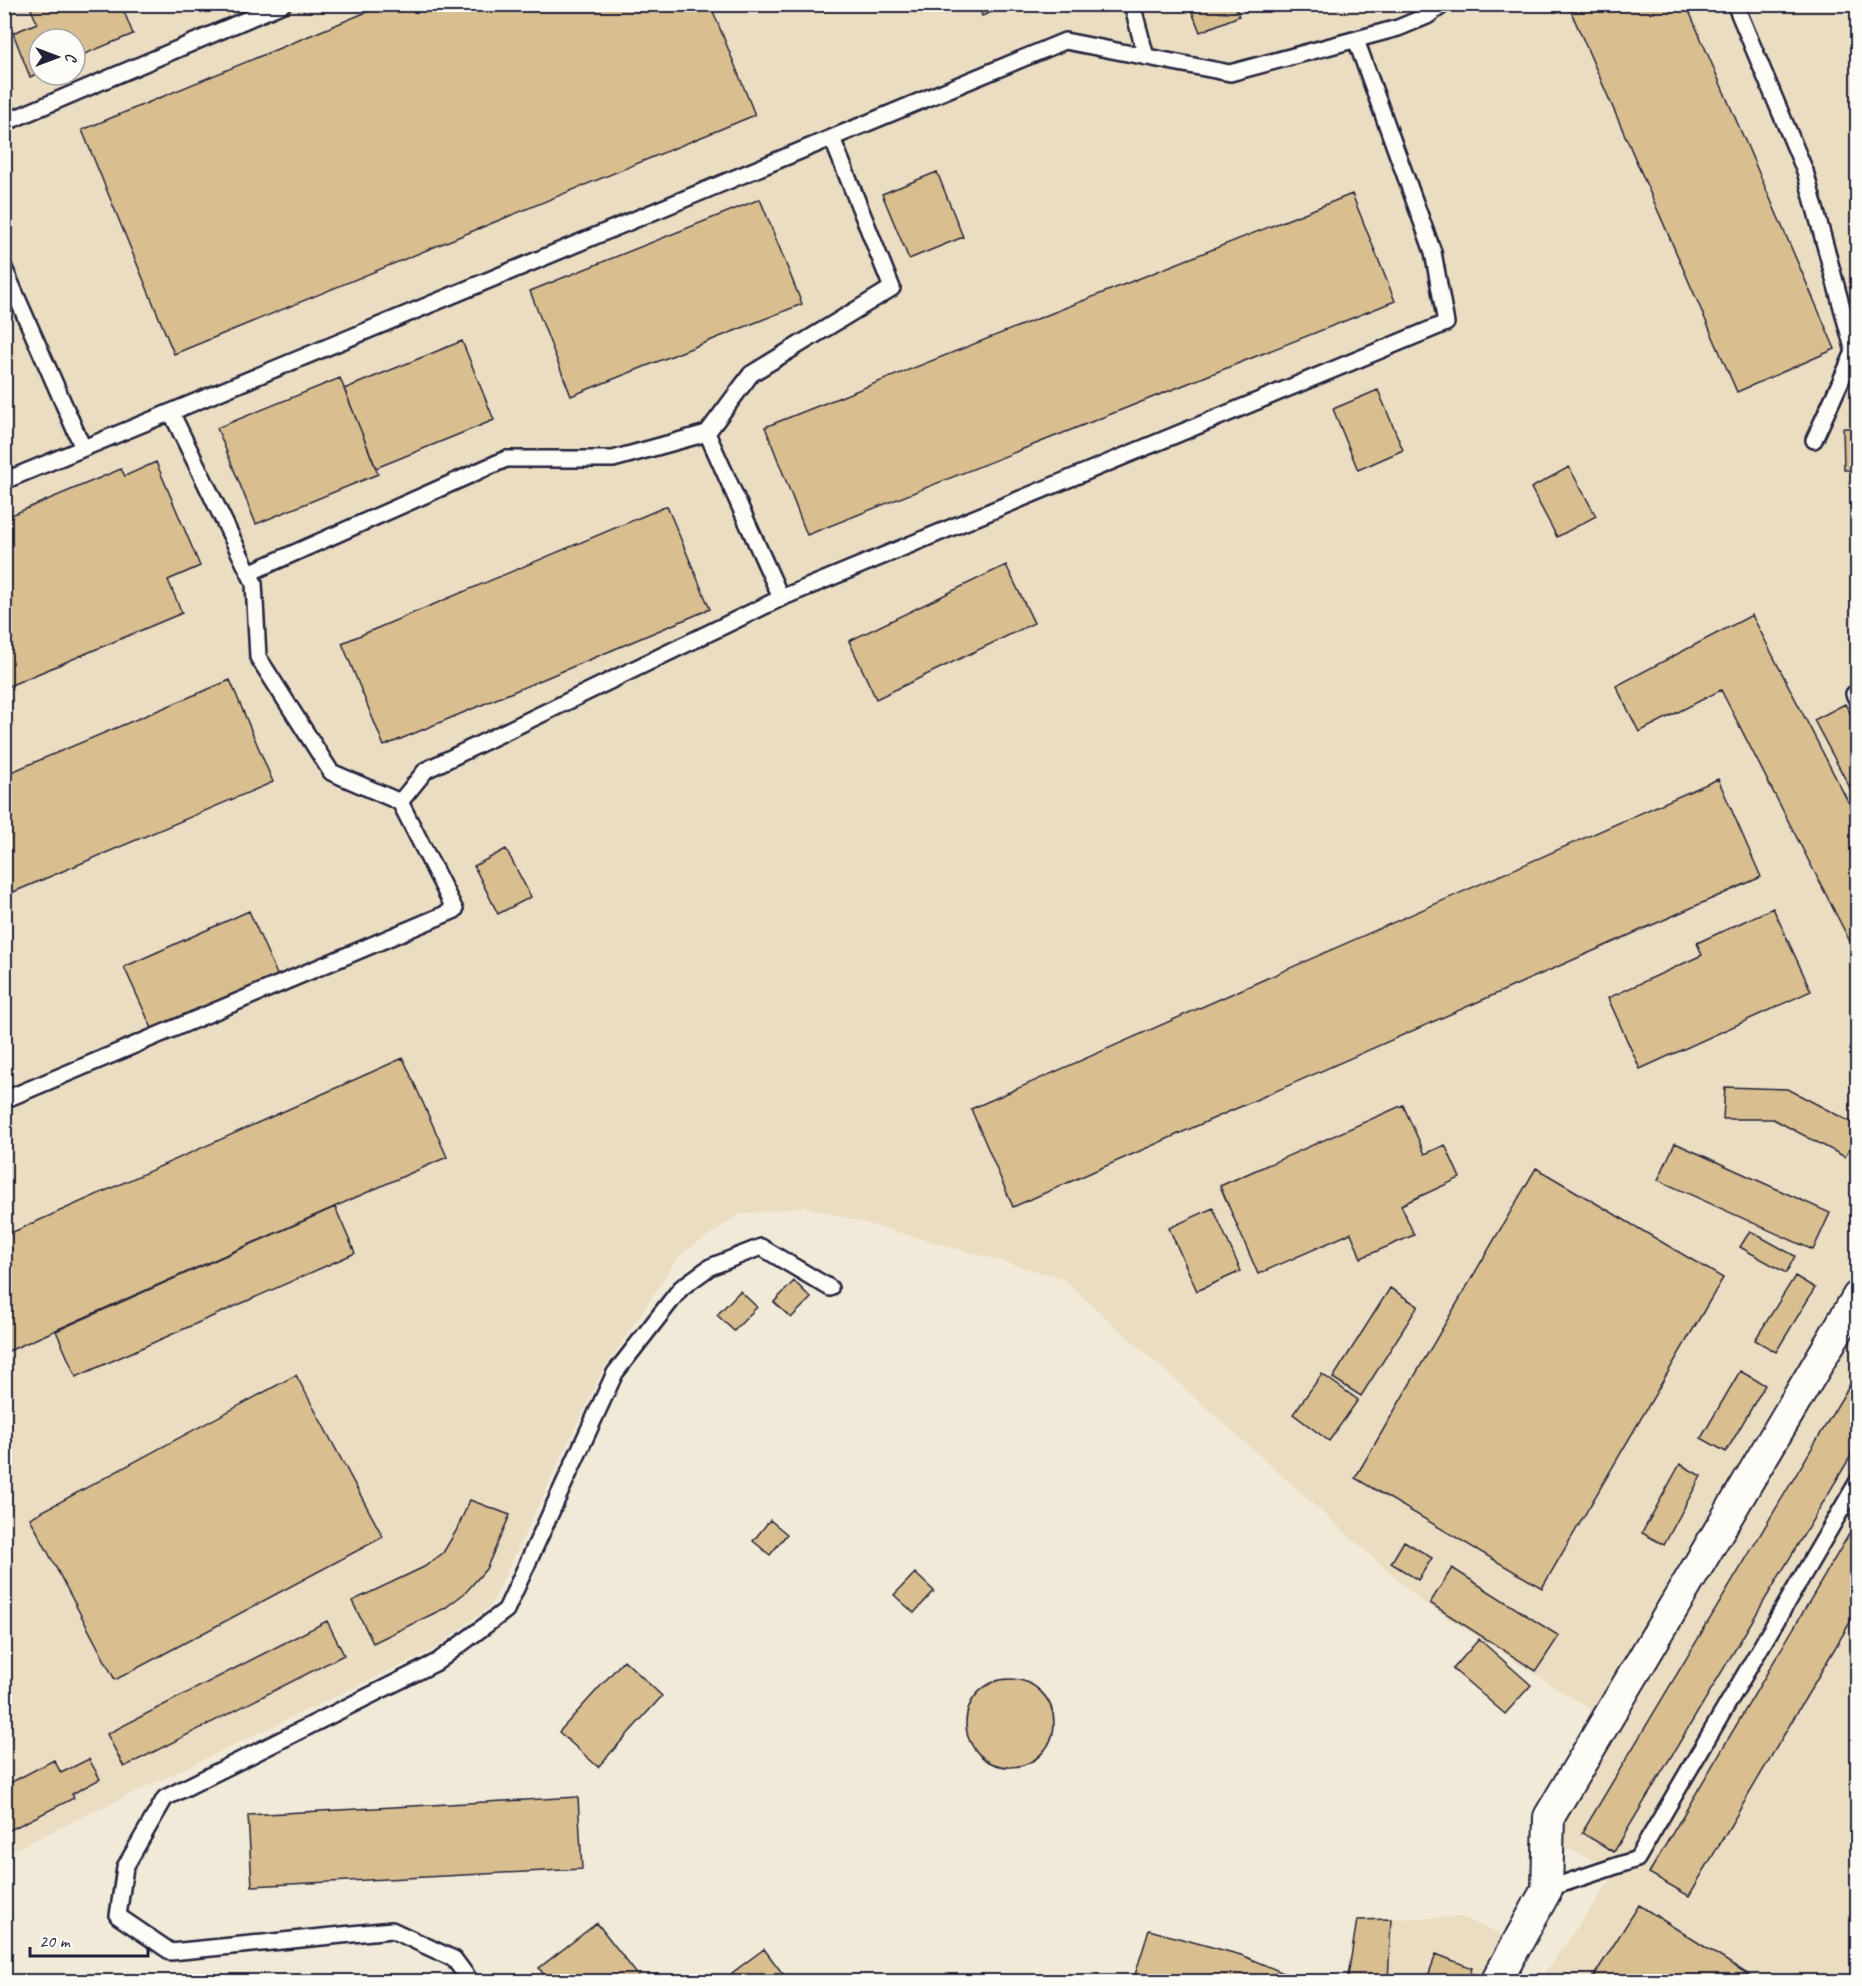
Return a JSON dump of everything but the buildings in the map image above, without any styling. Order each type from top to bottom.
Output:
[{"type":"street","points":[[1496,1982],[1547,1890],[1549,1817],[1857,1296]]},
{"type":"lane","points":[[4,123],[283,4]]},
{"type":"lane","points":[[1132,4],[1146,57]]},
{"type":"lane","points":[[4,481],[1065,41],[1230,73],[1398,28],[1427,16],[1444,4]]},
{"type":"lane","points":[[1735,4],[1805,171],[1854,352],[1815,441]]},
{"type":"lane","points":[[400,802],[426,770],[781,598],[1446,323],[1433,252],[1356,40]]},
{"type":"lane","points":[[249,573],[506,459],[612,459],[707,433],[751,374],[892,288],[832,138]]},
{"type":"lane","points":[[4,268],[83,448]]},
{"type":"lane","points":[[4,1100],[455,910],[400,802],[331,772],[258,657],[255,583],[171,412]]},
{"type":"lane","points":[[707,433],[781,598]]},
{"type":"lane","points":[[471,1982],[454,1959],[392,1930],[171,1952],[118,1916],[125,1867],[165,1798],[437,1662],[506,1610],[615,1374],[681,1288],[710,1268],[761,1247],[830,1288]]},
{"type":"lane","points":[[1547,1890],[1637,1859],[1857,1481]]},
{"type":"shaded area","points":[[5,5],[1857,5],[1857,1981],[1539,1981],[1617,1871],[1533,1833],[1591,1710],[1420,1600],[1062,1278],[804,1206],[738,1215],[679,1256],[602,1372],[491,1605],[435,1649],[5,1854]]},
{"type":"shaded area","points":[[1460,1917],[1504,1935],[1479,1981],[1347,1982],[1357,1920]]}]
